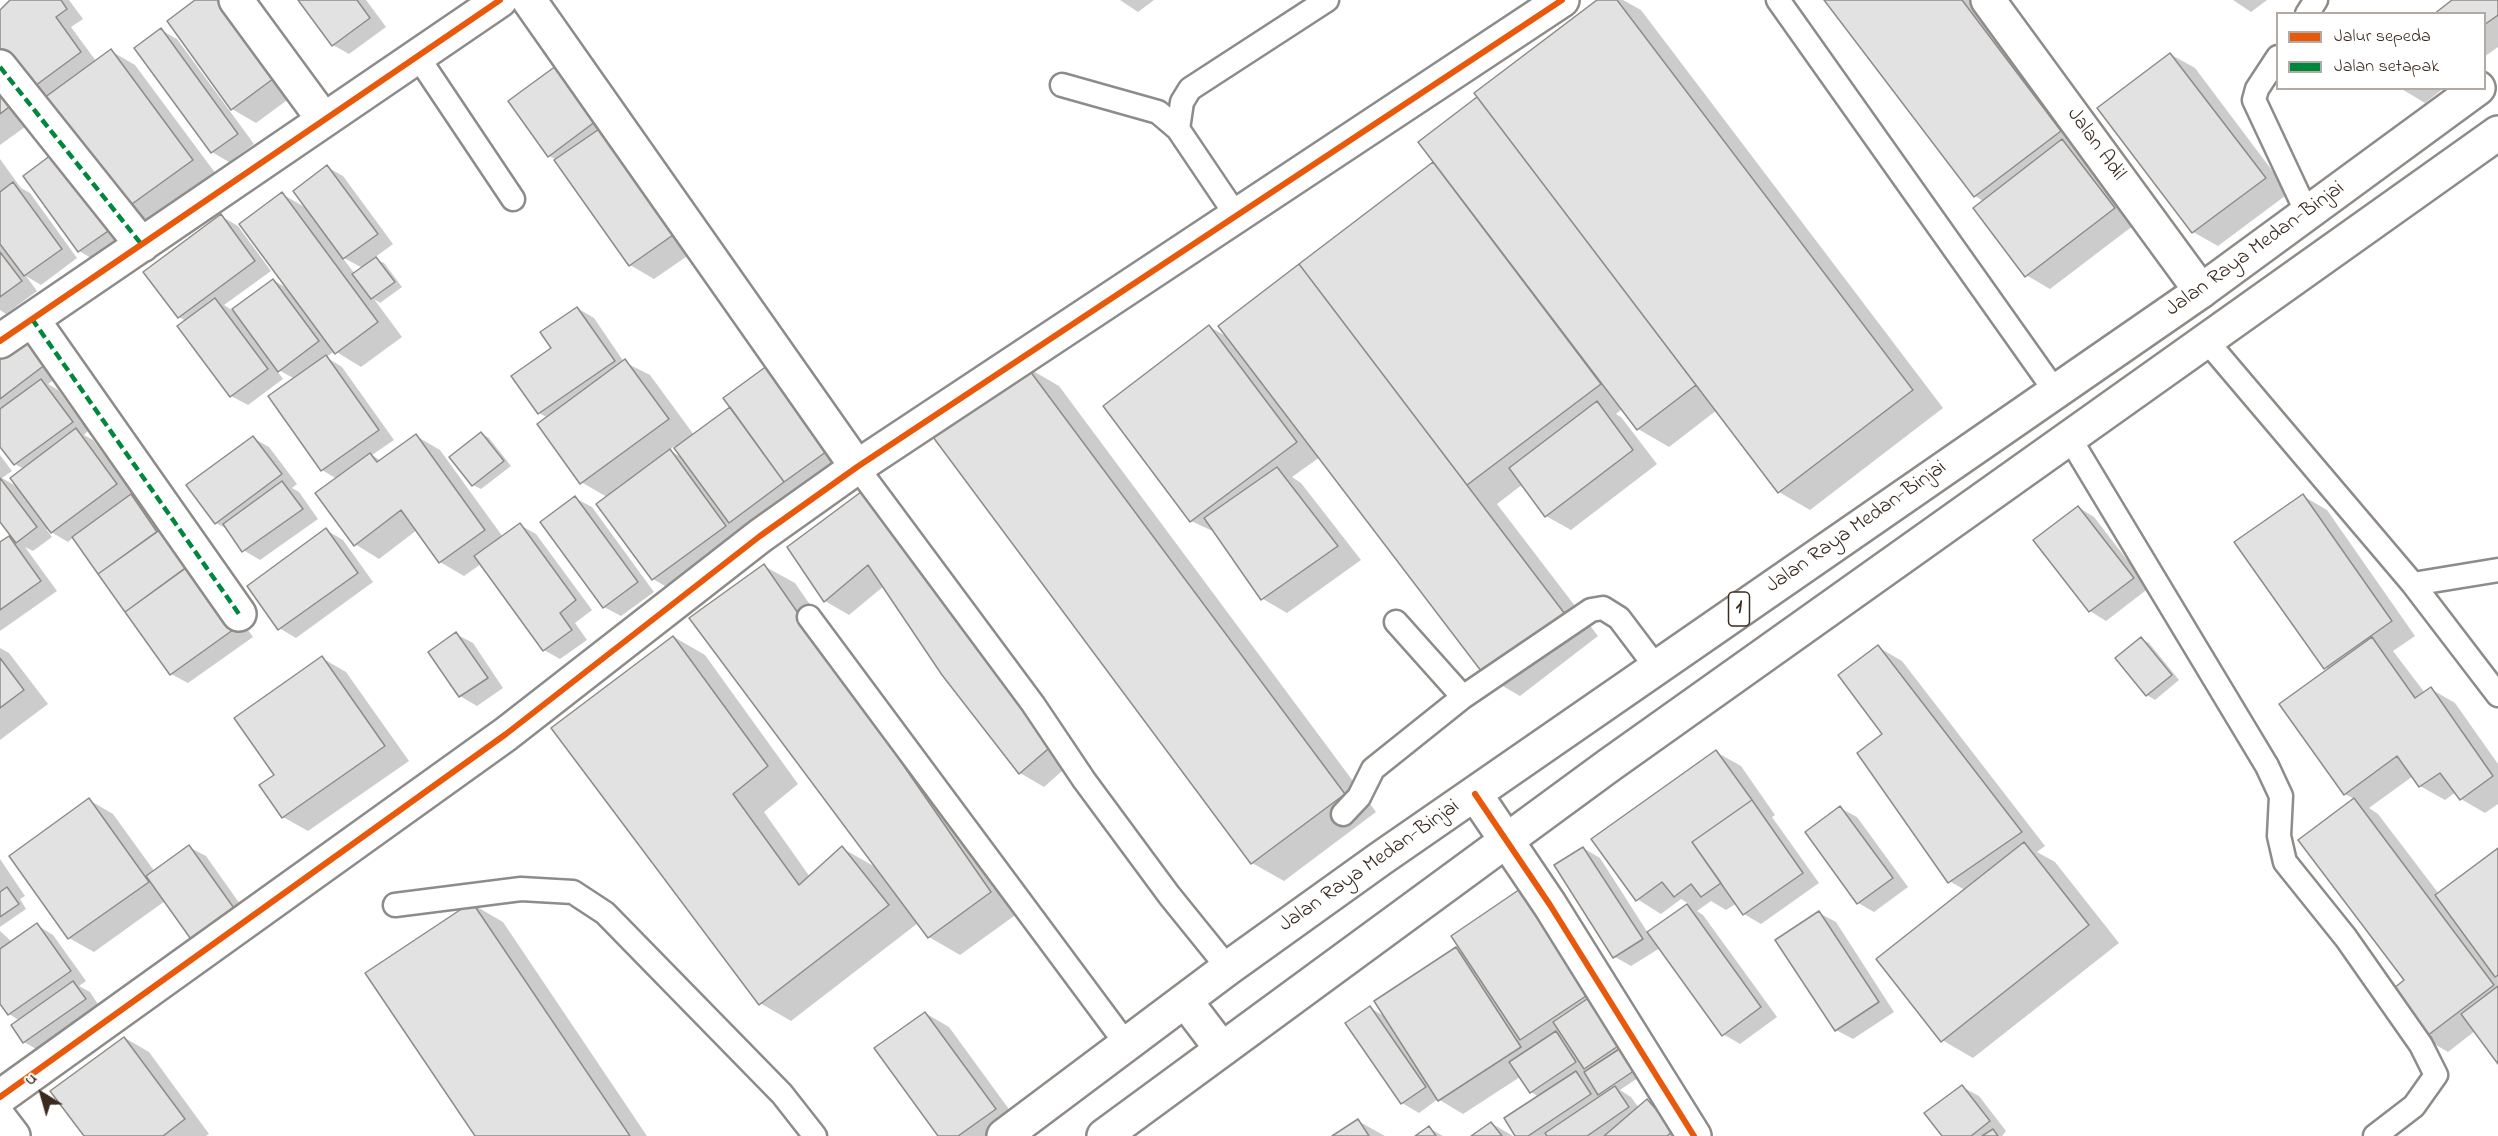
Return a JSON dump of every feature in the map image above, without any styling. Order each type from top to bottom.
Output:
[{"type":"main road","points":[[236,0],[324,120]]},
{"type":"main road","points":[[0,341],[500,0]]},
{"type":"main road","points":[[529,0],[857,467]]},
{"type":"main road","points":[[0,1097],[506,734],[760,536],[857,467],[1562,0]]},
{"type":"main road","name":"Jalan Adil","points":[[1988,0],[2201,291]]},
{"type":"main road","points":[[0,67],[142,245]]},
{"type":"main road","name":"Jalan Raya Medan-Binjai","points":[[1004,1136],[1186,1002],[1228,968],[1656,666],[2201,291],[2475,90]]},
{"type":"main road","name":"Jalan Raya Medan-Binjai","points":[[1104,1136],[1221,1048],[1508,840],[2205,339],[2498,133]]},
{"type":"main road","points":[[32,319],[239,614]]},
{"type":"main road","points":[[1475,794],[1508,840],[1694,1136]]},
{"type":"main road","points":[[1186,1002],[1221,1048]]},
{"type":"main road","points":[[0,1119],[13,1136]]},
{"type":"lane","points":[[1178,129],[1182,102],[1190,90],[1327,0]]},
{"type":"lane","points":[[1778,0],[2055,392]]},
{"type":"lane","points":[[417,57],[513,199]]},
{"type":"lane","points":[[2276,59],[2257,89],[2254,100],[2307,213]]},
{"type":"lane","points":[[1062,85],[1158,112],[1178,129],[1236,215]]},
{"type":"lane","points":[[2205,339],[2413,584],[2498,696]]},
{"type":"lane","points":[[2069,437],[2267,766],[2281,796],[2279,836],[2285,862],[2346,938],[2421,1045],[2436,1075],[2414,1106],[2375,1136]]},
{"type":"lane","points":[[857,467],[1033,704],[1084,780],[1169,895],[1228,968]]},
{"type":"lane","points":[[2413,584],[2498,570]]},
{"type":"lane","points":[[1343,814],[1359,797],[1373,769],[1463,697],[1591,610],[1603,608],[1619,618],[1656,666]]},
{"type":"lane","points":[[809,617],[1127,1046]]},
{"type":"lane","points":[[1396,622],[1463,697]]},
{"type":"lane","points":[[395,905],[520,889],[573,892],[605,913],[782,1094],[815,1136]]},
{"type":"building","points":[[10,0],[61,0],[67,9],[56,17],[81,52],[28,91],[0,53],[0,10]]},
{"type":"building","points":[[195,0],[228,0],[281,73],[231,110],[167,21]]},
{"type":"building","points":[[298,0],[357,0],[370,18],[332,46]]},
{"type":"building","points":[[1597,0],[1617,0],[1913,390],[1778,493],[1474,93]]},
{"type":"building","points":[[1824,0],[1962,0],[2061,131],[1974,197]]},
{"type":"building","points":[[2452,0],[2498,0],[2498,15],[2486,24],[2486,12],[2437,12]]},
{"type":"building","points":[[161,28],[238,134],[211,153],[134,48]]},
{"type":"building","points":[[111,49],[193,160],[125,209],[44,98]]},
{"type":"building","points":[[2170,53],[2266,178],[2192,233],[2097,108]]},
{"type":"building","points":[[560,63],[600,118],[548,157],[508,101]]},
{"type":"building","points":[[0,87],[13,104],[0,114]]},
{"type":"building","points":[[1477,97],[1696,385],[1637,430],[1418,142]]},
{"type":"building","points":[[608,123],[683,228],[629,266],[554,160]]},
{"type":"building","points":[[2062,139],[2115,208],[2025,277],[1973,208]]},
{"type":"building","points":[[55,152],[111,229],[78,252],[23,176]]},
{"type":"building","points":[[1433,162],[1601,384],[1467,485],[1299,264]]},
{"type":"building","points":[[327,165],[378,234],[343,259],[293,191]]},
{"type":"building","points":[[13,182],[62,249],[24,276],[0,244],[0,192]]},
{"type":"building","points":[[282,192],[378,322],[335,354],[239,224]]},
{"type":"building","points":[[221,214],[255,261],[178,318],[143,272]]},
{"type":"building","points":[[0,252],[22,281],[0,297]]},
{"type":"building","points":[[376,257],[395,282],[371,299],[352,274]]},
{"type":"building","points":[[1299,264],[1568,618],[1488,680],[1218,326]]},
{"type":"building","points":[[273,279],[319,341],[278,372],[232,309]]},
{"type":"building","points":[[215,298],[268,369],[230,397],[177,326]]},
{"type":"building","points":[[577,307],[615,361],[538,414],[511,376],[551,348],[540,332]]},
{"type":"building","points":[[1209,325],[1297,442],[1190,522],[1103,406]]},
{"type":"building","points":[[25,337],[46,364],[0,399],[0,356]]},
{"type":"building","points":[[326,355],[379,430],[321,471],[268,396]]},
{"type":"building","points":[[625,359],[669,419],[580,484],[537,424]]},
{"type":"building","points":[[775,360],[837,444],[784,482],[723,398]]},
{"type":"building","points":[[1027,367],[1345,794],[1251,864],[933,437]]},
{"type":"building","points":[[41,379],[73,422],[14,465],[0,447],[0,409]]},
{"type":"building","points":[[1597,401],[1633,450],[1545,517],[1509,468]]},
{"type":"building","points":[[730,407],[784,482],[729,523],[674,448]]},
{"type":"building","points":[[76,428],[117,484],[51,533],[10,478]]},
{"type":"building","points":[[481,432],[504,461],[472,486],[449,457]]},
{"type":"building","points":[[416,434],[485,530],[439,563],[401,510],[354,546],[315,493],[370,453],[377,462]]},
{"type":"building","points":[[253,436],[282,474],[215,524],[186,485]]},
{"type":"building","points":[[670,449],[726,526],[652,580],[596,504]]},
{"type":"building","points":[[1277,467],[1338,546],[1261,600],[1204,518]]},
{"type":"building","points":[[0,478],[37,527],[16,543],[0,522]]},
{"type":"building","points":[[282,481],[303,509],[242,552],[223,524]]},
{"type":"building","points":[[869,486],[1055,743],[1019,774],[942,675],[868,565],[824,602],[787,547]]},
{"type":"building","points":[[131,494],[157,532],[98,574],[72,537]]},
{"type":"building","points":[[2303,494],[2392,621],[2324,669],[2234,542]]},
{"type":"building","points":[[575,496],[638,582],[603,608],[540,522]]},
{"type":"building","points":[[2078,506],[2134,578],[2089,612],[2033,540]]},
{"type":"building","points":[[520,523],[576,600],[560,613],[572,630],[543,651],[474,556]]},
{"type":"building","points":[[326,528],[358,573],[278,630],[247,586]]},
{"type":"building","points":[[159,530],[186,568],[125,612],[98,574]]},
{"type":"building","points":[[9,536],[41,581],[0,610],[0,542]]},
{"type":"building","points":[[192,563],[237,627],[170,675],[125,612]]},
{"type":"building","points":[[764,564],[991,892],[928,938],[689,618]]},
{"type":"building","points":[[456,632],[488,678],[459,697],[428,652]]},
{"type":"building","points":[[673,636],[768,766],[733,794],[799,885],[842,846],[889,905],[759,1005],[551,728]]},
{"type":"building","points":[[2141,637],[2172,675],[2146,696],[2115,658]]},
{"type":"building","points":[[2372,637],[2415,698],[2431,687],[2493,776],[2460,800],[2440,773],[2419,787],[2397,756],[2344,795],[2279,704]]},
{"type":"building","points":[[1878,645],[2022,832],[1948,883],[1857,753],[1882,734],[1838,675]]},
{"type":"building","points":[[322,656],[385,746],[282,818],[259,785],[274,775],[234,718]]},
{"type":"building","points":[[0,658],[24,690],[0,708]]},
{"type":"building","points":[[1716,750],[1752,800],[1692,842],[1721,883],[1701,897],[1691,884],[1674,897],[1662,882],[1636,901],[1591,839]]},
{"type":"building","points":[[89,798],[149,882],[68,939],[9,856]]},
{"type":"building","points":[[2354,798],[2494,985],[2423,1039],[2388,993],[2404,980],[2298,840]]},
{"type":"building","points":[[1752,800],[1803,873],[1743,915],[1692,842]]},
{"type":"building","points":[[1840,806],[1893,878],[1857,904],[1805,832]]},
{"type":"building","points":[[2024,842],[2089,925],[1941,1042],[1876,959]]},
{"type":"building","points":[[189,845],[236,911],[193,942],[146,876]]},
{"type":"building","points":[[1583,847],[1643,939],[1613,958],[1554,865]]},
{"type":"building","points":[[2498,848],[2498,975],[2495,977],[2435,895]]},
{"type":"building","points":[[1526,885],[1595,990],[1520,1040],[1451,936]]},
{"type":"building","points":[[7,887],[19,904],[0,917],[0,892]]},
{"type":"building","points":[[472,902],[630,1136],[475,1136],[365,973]]},
{"type":"building","points":[[1687,904],[1761,1007],[1722,1036],[1647,932]]},
{"type":"building","points":[[1819,911],[1879,1002],[1835,1031],[1775,940]]},
{"type":"building","points":[[37,923],[71,971],[8,1015],[0,1004],[0,949]]},
{"type":"building","points":[[1456,947],[1521,1047],[1438,1101],[1374,1001]]},
{"type":"building","points":[[73,981],[86,999],[23,1043],[11,1025]]},
{"type":"building","points":[[2498,986],[2498,1064],[2461,1014]]},
{"type":"building","points":[[1599,991],[1630,1038],[1584,1069],[1553,1022]]},
{"type":"building","points":[[1370,1006],[1426,1087],[1401,1104],[1345,1023]]},
{"type":"building","points":[[925,1012],[996,1109],[958,1136],[938,1136],[874,1048]]},
{"type":"building","points":[[1556,1031],[1576,1062],[1530,1093],[1509,1062]]},
{"type":"building","points":[[124,1037],[185,1119],[163,1136],[84,1136],[50,1091]]},
{"type":"building","points":[[1630,1042],[1644,1064],[1598,1095],[1584,1072]]},
{"type":"building","points":[[1576,1071],[1591,1094],[1528,1136],[1515,1136],[1504,1118]]},
{"type":"building","points":[[1962,1085],[1990,1121],[1971,1136],[1942,1136],[1924,1113]]},
{"type":"building","points":[[1615,1086],[1629,1107],[1587,1136],[1547,1136],[1545,1133]]},
{"type":"building","points":[[1647,1099],[1674,1130],[1667,1136],[1604,1136]]},
{"type":"building","points":[[1358,1119],[1369,1136],[1332,1136]]},
{"type":"building","points":[[1491,1122],[1502,1136],[1471,1136]]},
{"type":"building","points":[[1429,1126],[1436,1136],[1415,1136]]},
{"type":"building","points":[[1993,1129],[1998,1136],[1982,1136]]},
{"type":"marked path","points":[[0,67],[142,245]]},
{"type":"marked path","points":[[32,319],[239,614]]},
{"type":"cycle path","points":[[0,341],[500,0]]},
{"type":"cycle path","points":[[0,1097],[506,734],[760,536],[857,467],[1562,0]]},
{"type":"cycle path","points":[[1475,794],[1550,905],[1694,1136]]}]
